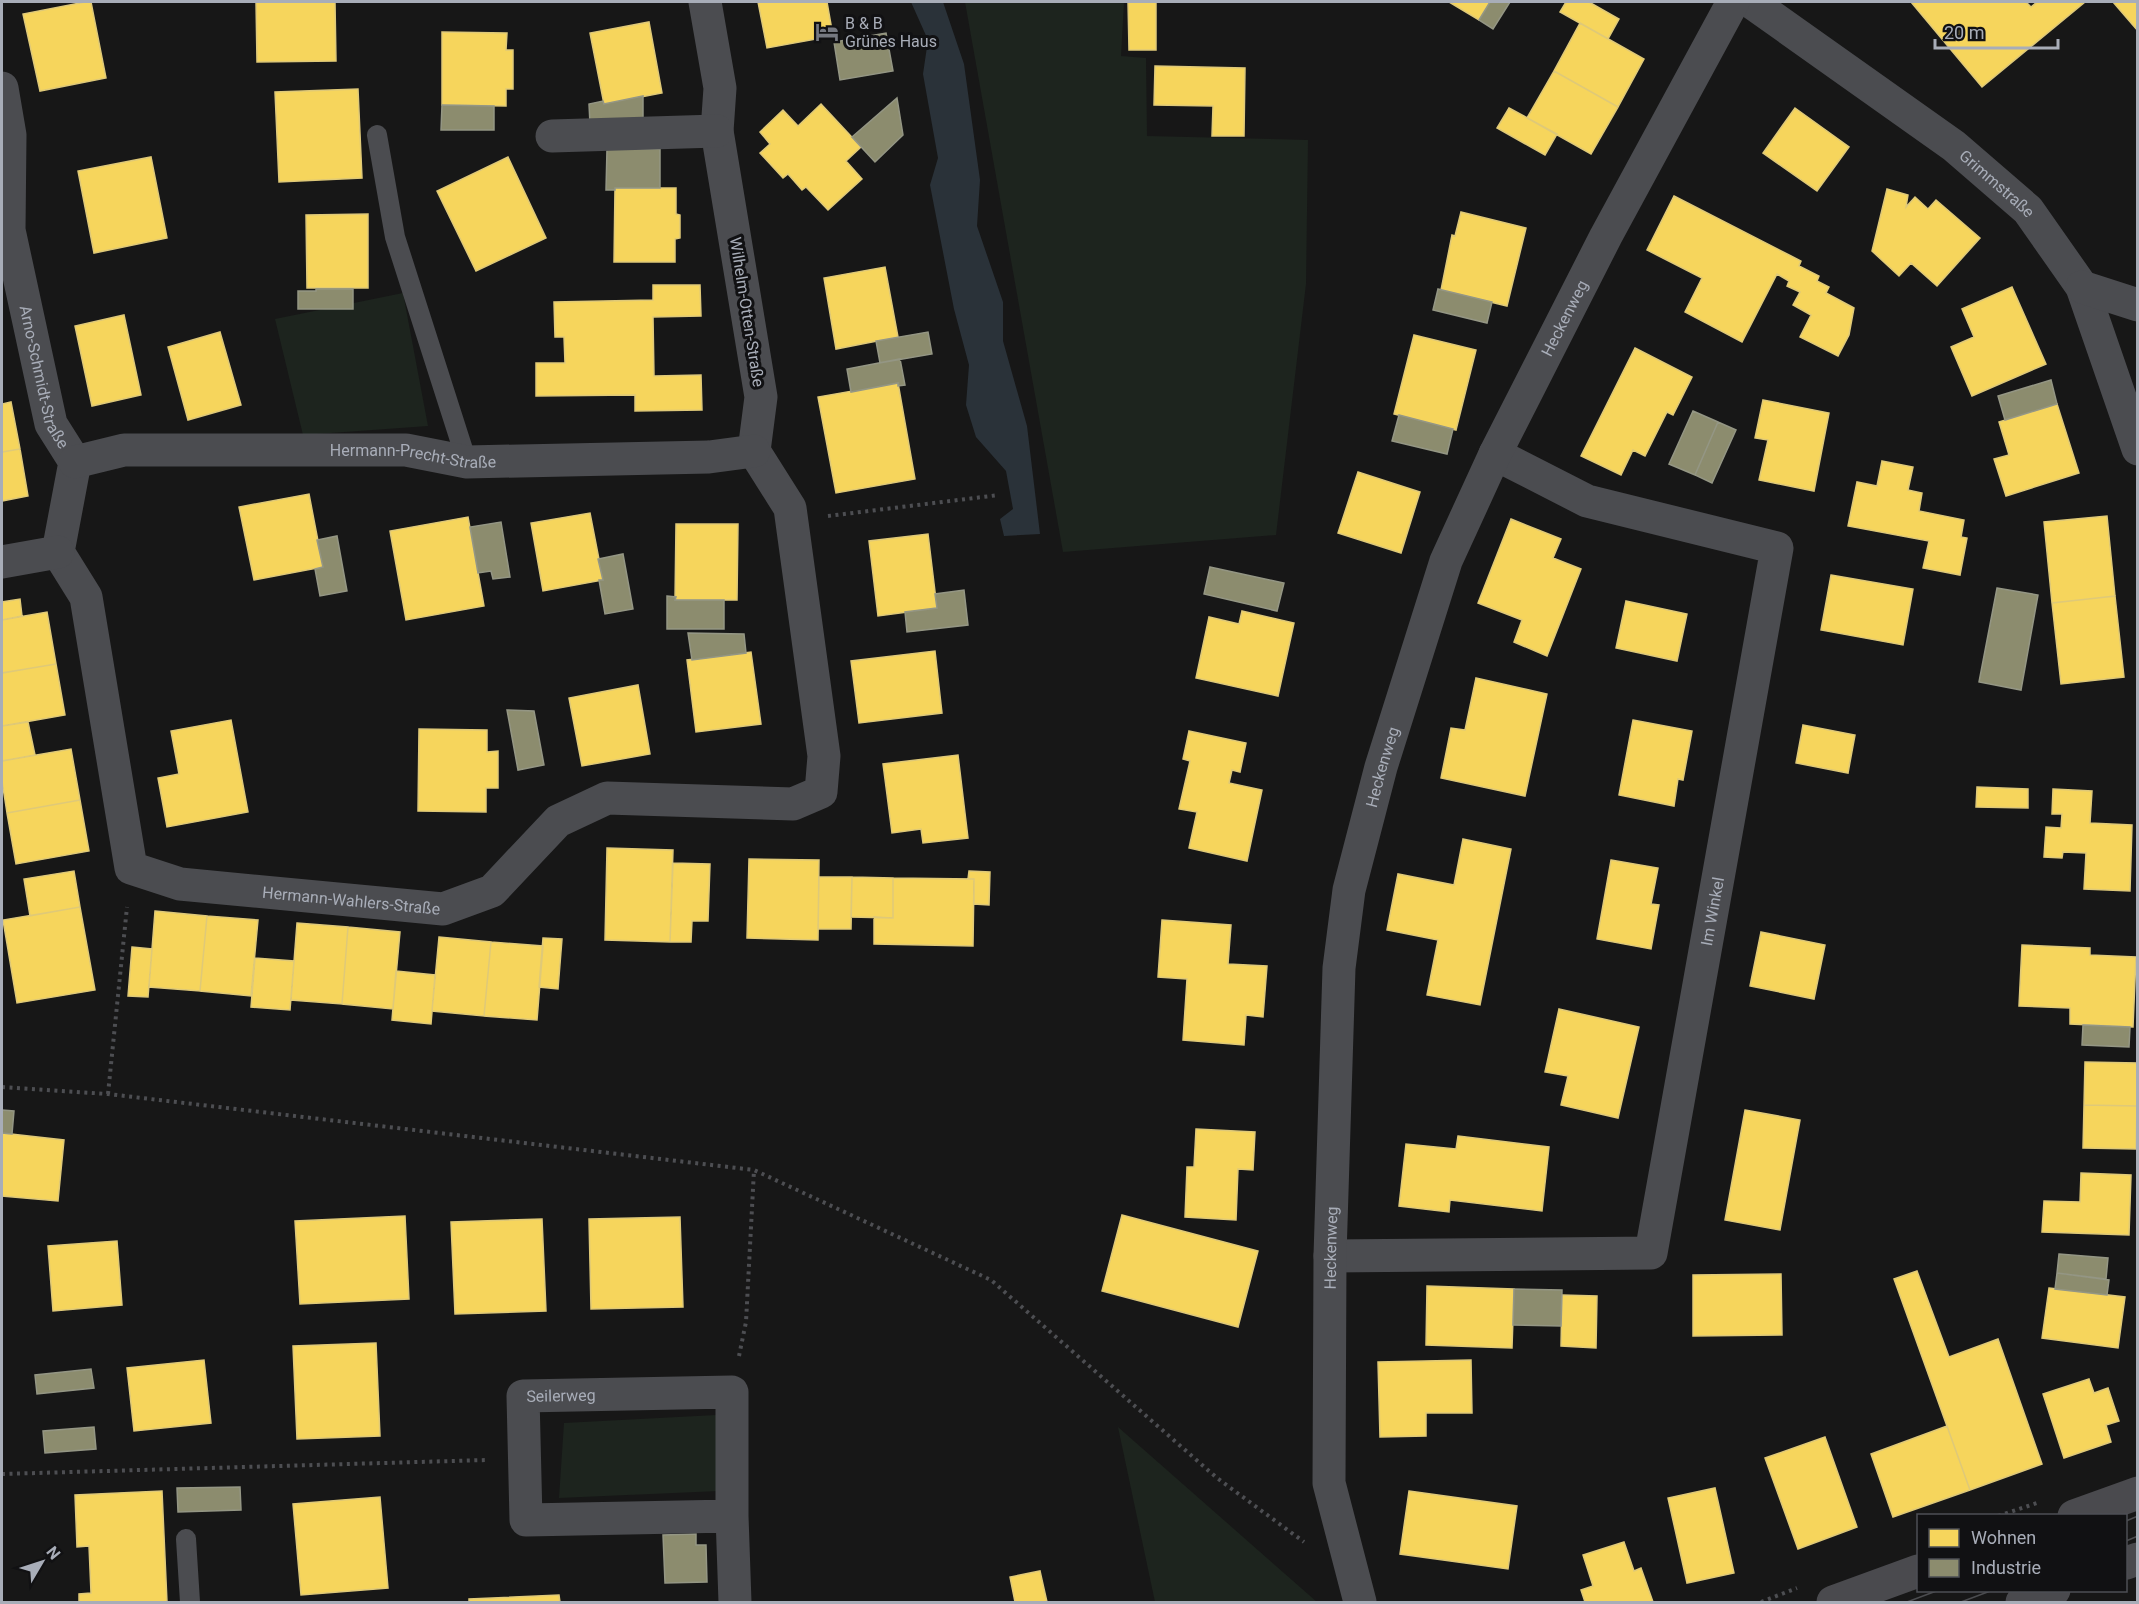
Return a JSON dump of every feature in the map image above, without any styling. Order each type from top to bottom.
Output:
[{"type":"street","name":"Wilhelm-Otten-Straße","points":[[705,2],[720,88],[717,130],[761,397],[754,451]]},
{"type":"street","name":"Heckenweg","points":[[1360,1602],[1329,1483],[1330,1256],[1339,968],[1349,890],[1381,767],[1446,561],[1496,454],[1606,236],[1733,2]]},
{"type":"street","name":"Grimmstraße","points":[[1751,2],[1954,146],[2028,210],[2082,287],[2138,449]]},
{"type":"street","name":"Arno-Schmidt-Straße","points":[[2,88],[10,135],[9,230],[51,424],[75,462],[58,552]]},
{"type":"street","points":[[552,136],[717,130]]},
{"type":"street","points":[[2082,287],[2138,305]]},
{"type":"street","name":"Hermann-Precht-Straße","points":[[75,462],[124,450],[406,450],[467,462],[709,457],[754,451]]},
{"type":"street","points":[[754,451],[789,507],[792,520]]},
{"type":"street","name":"Im Winkel","points":[[1330,1256],[1651,1253],[1777,548],[1587,501],[1496,454]]},
{"type":"street","name":"Hermann-Wahlers-Straße","points":[[131,868],[180,884],[443,909],[492,891],[558,821],[607,798],[793,804],[821,792],[824,756],[792,520]]},
{"type":"street","points":[[2,562],[58,552],[86,597],[131,868]]},
{"type":"street","points":[[732,1392],[735,1602]]},
{"type":"street","name":"Seilerweg","points":[[732,1392],[524,1396],[526,1520],[732,1516]]},
{"type":"street","points":[[2077,1514],[2138,1493]]},
{"type":"street","points":[[1833,1602],[1917,1571]]},
{"type":"street","points":[[2022,1602],[2049,1592]]},
{"type":"lane","points":[[376,135],[396,237],[467,462]]},
{"type":"lane","points":[[186,1539],[190,1602]]},
{"type":"path","points":[[792,520],[999,495]]},
{"type":"path","points":[[108,1094],[131,868]]},
{"type":"path","points":[[2,1087],[108,1094],[754,1170],[991,1280],[1217,1478],[1308,1545]]},
{"type":"path","points":[[732,1392],[746,1322],[754,1170]]},
{"type":"path","points":[[2,1474],[524,1459]]},
{"type":"shaded area","points":[[911,2],[943,2],[964,64],[980,180],[977,226],[1003,302],[1003,341],[1027,426],[1040,534],[1004,536],[1000,519],[1013,509],[1006,471],[976,437],[966,405],[969,365],[954,309],[930,185],[938,158],[923,74],[928,40]]},
{"type":"shaded area","points":[[965,2],[1124,2],[1121,56],[1146,58],[1147,136],[1308,140],[1306,284],[1276,535],[1063,552]]},
{"type":"shaded area","points":[[403,293],[428,426],[303,435],[275,319]]},
{"type":"shaded area","points":[[716,1415],[719,1491],[559,1498],[564,1423]]},
{"type":"shaded area","points":[[1118,1427],[1317,1602],[1155,1602]]},
{"type":"building: Wohnen","points":[[91,2],[106,78],[40,91],[23,14]]},
{"type":"building: Wohnen","points":[[256,2],[335,2],[336,61],[257,62]]},
{"type":"building: Wohnen","points":[[758,2],[827,2],[833,36],[767,48]]},
{"type":"building: Wohnen","points":[[1128,2],[1156,2],[1156,50],[1129,50]]},
{"type":"building: Wohnen","points":[[1449,2],[1490,2],[1479,20]]},
{"type":"building: Wohnen","points":[[1566,2],[1589,2],[1619,19],[1608,39],[1560,12]]},
{"type":"building: Wohnen","points":[[1911,2],[2026,2],[2031,7],[2037,2],[2085,2],[1982,87]]},
{"type":"building: Wohnen","points":[[2113,2],[2138,2],[2138,31]]},
{"type":"building: Wohnen","points":[[649,22],[662,93],[604,104],[590,33]]},
{"type":"building: Wohnen","points":[[1580,23],[1644,59],[1618,107],[1554,71]]},
{"type":"building: Wohnen","points":[[442,32],[507,33],[506,50],[513,50],[513,89],[506,89],[506,106],[442,105]]},
{"type":"building: Wohnen","points":[[1155,66],[1245,68],[1244,136],[1212,136],[1213,106],[1154,105]]},
{"type":"building: Wohnen","points":[[1554,71],[1618,107],[1591,154],[1527,118]]},
{"type":"building: Wohnen","points":[[358,89],[362,178],[279,182],[275,92]]},
{"type":"building: Wohnen","points":[[821,104],[861,147],[846,161],[862,179],[828,210],[806,187],[802,190],[788,174],[783,178],[760,153],[770,144],[760,132],[783,110],[798,126]]},
{"type":"building: Wohnen","points":[[1509,108],[1557,134],[1545,155],[1497,128]]},
{"type":"building: Wohnen","points":[[1795,108],[1849,147],[1817,191],[1763,153]]},
{"type":"building: Wohnen","points":[[151,157],[167,238],[94,253],[78,171]]},
{"type":"building: Wohnen","points":[[508,157],[546,238],[476,271],[437,191]]},
{"type":"building: Wohnen","points":[[615,188],[676,188],[676,214],[680,215],[680,238],[675,239],[675,262],[614,262]]},
{"type":"building: Wohnen","points":[[1887,189],[1908,195],[1906,207],[1915,197],[1928,209],[1936,200],[1980,238],[1937,286],[1911,263],[1899,276],[1872,251]]},
{"type":"building: Wohnen","points":[[1674,196],[1801,261],[1799,266],[1819,276],[1817,281],[1829,287],[1826,293],[1854,308],[1849,335],[1838,356],[1800,337],[1811,315],[1793,305],[1800,292],[1787,286],[1789,281],[1777,274],[1742,342],[1685,312],[1702,278],[1647,250]]},
{"type":"building: Wohnen","points":[[1461,212],[1526,228],[1507,306],[1441,290],[1452,235],[1455,236]]},
{"type":"building: Wohnen","points":[[368,214],[368,288],[307,288],[306,215]]},
{"type":"building: Wohnen","points":[[885,267],[898,337],[836,349],[824,278]]},
{"type":"building: Wohnen","points":[[653,285],[700,285],[701,316],[653,317],[654,376],[701,375],[702,410],[635,411],[635,395],[536,396],[536,363],[565,363],[564,337],[555,337],[554,302],[653,300]]},
{"type":"building: Wohnen","points":[[2012,287],[2046,364],[1972,396],[1951,347],[1974,337],[1962,309]]},
{"type":"building: Wohnen","points":[[124,315],[141,395],[92,406],[75,326]]},
{"type":"building: Wohnen","points":[[220,332],[241,405],[188,420],[168,347]]},
{"type":"building: Wohnen","points":[[1414,335],[1476,350],[1456,430],[1394,414]]},
{"type":"building: Wohnen","points":[[1635,348],[1692,377],[1673,415],[1667,412],[1645,456],[1633,450],[1621,475],[1581,456]]},
{"type":"building: Wohnen","points":[[898,383],[915,479],[836,493],[818,397]]},
{"type":"building: Wohnen","points":[[1763,400],[1829,413],[1814,491],[1759,480],[1768,440],[1755,438]]},
{"type":"building: Wohnen","points":[[11,402],[20,449],[2,452],[2,404]]},
{"type":"building: Wohnen","points":[[2057,404],[2079,473],[2006,496],[1994,459],[2009,455],[1999,422]]},
{"type":"building: Wohnen","points":[[20,449],[28,496],[2,501],[2,452]]},
{"type":"building: Wohnen","points":[[1882,461],[1913,467],[1908,490],[1922,493],[1919,511],[1964,520],[1961,537],[1967,538],[1960,575],[1923,568],[1929,541],[1848,526],[1857,482],[1877,486]]},
{"type":"building: Wohnen","points":[[1358,472],[1420,492],[1401,553],[1338,533]]},
{"type":"building: Wohnen","points":[[309,494],[323,567],[254,580],[239,507]]},
{"type":"building: Wohnen","points":[[590,513],[603,580],[543,591],[531,523]]},
{"type":"building: Wohnen","points":[[2107,516],[2115,596],[2052,603],[2044,522]]},
{"type":"building: Wohnen","points":[[468,517],[484,606],[406,620],[390,531]]},
{"type":"building: Wohnen","points":[[1511,519],[1561,539],[1553,558],[1581,569],[1547,656],[1514,642],[1522,620],[1478,603]]},
{"type":"building: Wohnen","points":[[676,524],[738,524],[737,600],[675,600]]},
{"type":"building: Wohnen","points":[[928,534],[937,608],[878,616],[869,541]]},
{"type":"building: Wohnen","points":[[1831,575],[1913,589],[1903,645],[1821,630]]},
{"type":"building: Wohnen","points":[[2115,596],[2124,677],[2061,684],[2052,603]]},
{"type":"building: Wohnen","points":[[20,599],[22,616],[2,620],[2,602]]},
{"type":"building: Wohnen","points":[[1626,601],[1687,614],[1677,661],[1616,648]]},
{"type":"building: Wohnen","points":[[1242,611],[1294,623],[1278,696],[1196,678],[1209,617],[1239,624]]},
{"type":"building: Wohnen","points":[[47,612],[56,664],[2,673],[2,620]]},
{"type":"building: Wohnen","points":[[935,651],[942,713],[859,723],[851,661]]},
{"type":"building: Wohnen","points":[[751,652],[761,724],[696,732],[687,660]]},
{"type":"building: Wohnen","points":[[56,664],[65,715],[2,726],[2,673]]},
{"type":"building: Wohnen","points":[[1476,678],[1547,694],[1525,796],[1441,778],[1451,728],[1465,730]]},
{"type":"building: Wohnen","points":[[638,685],[650,754],[582,766],[569,698]]},
{"type":"building: Wohnen","points":[[231,720],[248,812],[167,827],[158,778],[179,774],[171,731]]},
{"type":"building: Wohnen","points":[[1633,720],[1692,731],[1683,780],[1678,779],[1674,806],[1619,795]]},
{"type":"building: Wohnen","points":[[28,722],[35,755],[2,761],[2,726]]},
{"type":"building: Wohnen","points":[[1803,725],[1855,735],[1848,773],[1796,763]]},
{"type":"building: Wohnen","points":[[419,729],[487,730],[487,752],[498,751],[498,788],[486,788],[486,812],[418,811]]},
{"type":"building: Wohnen","points":[[1189,731],[1246,743],[1240,772],[1232,770],[1229,783],[1262,790],[1247,861],[1189,848],[1197,812],[1179,809],[1190,761],[1183,759]]},
{"type":"building: Wohnen","points":[[71,749],[80,800],[7,813],[2,781],[2,761]]},
{"type":"building: Wohnen","points":[[958,755],[968,838],[923,843],[921,829],[892,833],[883,764]]},
{"type":"building: Wohnen","points":[[1977,787],[2028,789],[2028,808],[1976,807]]},
{"type":"building: Wohnen","points":[[2053,789],[2092,791],[2090,823],[2132,825],[2130,891],[2084,889],[2086,853],[2063,852],[2062,858],[2044,857],[2046,827],[2061,828],[2062,814],[2052,814]]},
{"type":"building: Wohnen","points":[[80,800],[89,851],[16,864],[7,813]]},
{"type":"building: Wohnen","points":[[1463,839],[1511,849],[1480,1005],[1427,995],[1438,940],[1387,930],[1398,874],[1454,885]]},
{"type":"building: Wohnen","points":[[607,848],[673,850],[670,942],[605,940]]},
{"type":"building: Wohnen","points":[[749,859],[819,860],[818,940],[747,938]]},
{"type":"building: Wohnen","points":[[1611,860],[1658,868],[1651,904],[1659,905],[1651,949],[1597,939]]},
{"type":"building: Wohnen","points":[[673,863],[710,864],[708,921],[692,921],[691,942],[670,942]]},
{"type":"building: Wohnen","points":[[74,871],[80,907],[30,916],[24,879]]},
{"type":"building: Wohnen","points":[[969,871],[990,872],[989,905],[974,904],[974,879],[968,879]]},
{"type":"building: Wohnen","points":[[819,877],[852,877],[851,929],[818,929]]},
{"type":"building: Wohnen","points":[[852,877],[893,878],[893,918],[851,917]]},
{"type":"building: Wohnen","points":[[893,878],[974,879],[973,946],[874,944],[874,917],[893,918]]},
{"type":"building: Wohnen","points":[[80,907],[95,990],[17,1003],[3,920]]},
{"type":"building: Wohnen","points":[[155,911],[207,916],[200,991],[149,987]]},
{"type":"building: Wohnen","points":[[207,916],[258,920],[251,996],[200,991]]},
{"type":"building: Wohnen","points":[[1162,920],[1231,925],[1228,964],[1267,966],[1263,1017],[1246,1015],[1244,1045],[1183,1040],[1187,979],[1158,977]]},
{"type":"building: Wohnen","points":[[297,923],[348,927],[342,1004],[291,1000]]},
{"type":"building: Wohnen","points":[[348,927],[400,932],[393,1009],[342,1004]]},
{"type":"building: Wohnen","points":[[1761,932],[1825,945],[1814,999],[1750,986]]},
{"type":"building: Wohnen","points":[[439,937],[491,942],[484,1016],[432,1011]]},
{"type":"building: Wohnen","points":[[543,938],[562,939],[558,989],[539,987]]},
{"type":"building: Wohnen","points":[[491,942],[543,946],[537,1020],[484,1016]]},
{"type":"building: Wohnen","points":[[2022,945],[2090,948],[2090,955],[2136,957],[2133,1027],[2070,1024],[2070,1008],[2019,1006]]},
{"type":"building: Wohnen","points":[[132,947],[152,949],[148,997],[128,996]]},
{"type":"building: Wohnen","points":[[255,958],[294,961],[290,1010],[251,1007]]},
{"type":"building: Wohnen","points":[[396,971],[435,975],[431,1024],[392,1020]]},
{"type":"building: Wohnen","points":[[1559,1009],[1639,1027],[1618,1118],[1561,1105],[1568,1076],[1545,1072]]},
{"type":"building: Wohnen","points":[[2085,1062],[2138,1063],[2137,1106],[2084,1105]]},
{"type":"building: Wohnen","points":[[2084,1105],[2137,1106],[2136,1149],[2083,1148]]},
{"type":"building: Wohnen","points":[[1745,1110],[1800,1120],[1780,1230],[1725,1220]]},
{"type":"building: Wohnen","points":[[1196,1129],[1255,1132],[1253,1170],[1238,1169],[1236,1220],[1185,1217],[1187,1167],[1194,1167]]},
{"type":"building: Wohnen","points":[[2,1133],[64,1140],[58,1201],[2,1196]]},
{"type":"building: Wohnen","points":[[1458,1136],[1549,1147],[1542,1211],[1450,1200],[1449,1212],[1399,1206],[1406,1144],[1456,1149]]},
{"type":"building: Wohnen","points":[[2081,1173],[2131,1175],[2129,1235],[2042,1232],[2044,1201],[2080,1202]]},
{"type":"building: Wohnen","points":[[1122,1215],[1258,1251],[1238,1327],[1102,1291]]},
{"type":"building: Wohnen","points":[[405,1216],[409,1299],[300,1304],[295,1221]]},
{"type":"building: Wohnen","points":[[680,1217],[683,1307],[591,1309],[589,1219]]},
{"type":"building: Wohnen","points":[[542,1219],[546,1311],[455,1314],[451,1222]]},
{"type":"building: Wohnen","points":[[117,1241],[122,1305],[53,1311],[48,1246]]},
{"type":"building: Wohnen","points":[[1917,1271],[1949,1357],[1998,1339],[2042,1464],[1970,1490],[1894,1279]]},
{"type":"building: Wohnen","points":[[1781,1274],[1782,1335],[1693,1336],[1693,1275]]},
{"type":"building: Wohnen","points":[[1427,1286],[1514,1289],[1512,1348],[1426,1345]]},
{"type":"building: Wohnen","points":[[2049,1288],[2125,1297],[2118,1348],[2042,1338]]},
{"type":"building: Wohnen","points":[[1562,1295],[1597,1296],[1596,1348],[1561,1346]]},
{"type":"building: Wohnen","points":[[376,1343],[380,1436],[297,1439],[293,1346]]},
{"type":"building: Wohnen","points":[[204,1360],[211,1423],[134,1431],[127,1368]]},
{"type":"building: Wohnen","points":[[1471,1360],[1472,1413],[1426,1413],[1426,1436],[1380,1437],[1378,1362]]},
{"type":"building: Wohnen","points":[[2089,1379],[2094,1393],[2108,1388],[2119,1421],[2106,1425],[2111,1442],[2064,1458],[2043,1394]]},
{"type":"building: Wohnen","points":[[1947,1426],[1970,1490],[1893,1517],[1871,1454]]},
{"type":"building: Wohnen","points":[[1825,1437],[1857,1527],[1798,1549],[1765,1458]]},
{"type":"building: Wohnen","points":[[1715,1488],[1734,1573],[1687,1583],[1668,1498]]},
{"type":"building: Wohnen","points":[[162,1491],[167,1602],[79,1602],[79,1594],[91,1593],[89,1546],[77,1547],[75,1495]]},
{"type":"building: Wohnen","points":[[1409,1491],[1517,1506],[1508,1569],[1400,1554]]},
{"type":"building: Wohnen","points":[[380,1497],[388,1588],[301,1595],[293,1504]]},
{"type":"building: Wohnen","points":[[1624,1542],[1634,1571],[1641,1568],[1653,1602],[1585,1602],[1581,1590],[1593,1586],[1583,1555]]},
{"type":"building: Wohnen","points":[[1040,1571],[1047,1602],[1015,1602],[1010,1577]]},
{"type":"building: Wohnen","points":[[559,1595],[560,1602],[469,1602],[469,1599]]},
{"type":"building: Industrie","points":[[1490,2],[1510,2],[1493,29],[1479,20]]},
{"type":"building: Industrie","points":[[886,33],[893,71],[840,80],[834,42]]},
{"type":"building: Industrie","points":[[643,96],[643,124],[590,124],[589,104],[603,101],[604,104]]},
{"type":"building: Industrie","points":[[897,98],[903,135],[875,162],[852,137]]},
{"type":"building: Industrie","points":[[442,105],[494,106],[494,130],[441,130]]},
{"type":"building: Industrie","points":[[607,149],[660,149],[660,188],[606,190]]},
{"type":"building: Industrie","points":[[316,289],[353,289],[353,309],[298,309],[298,291],[316,291]]},
{"type":"building: Industrie","points":[[1438,289],[1492,302],[1487,323],[1433,310]]},
{"type":"building: Industrie","points":[[928,332],[932,354],[880,363],[876,341]]},
{"type":"building: Industrie","points":[[900,359],[905,385],[898,386],[898,383],[851,392],[847,369]]},
{"type":"building: Industrie","points":[[2051,380],[2057,404],[2005,420],[1998,396]]},
{"type":"building: Industrie","points":[[1693,411],[1718,422],[1695,475],[1669,464]]},
{"type":"building: Industrie","points":[[1399,415],[1453,429],[1447,454],[1392,441]]},
{"type":"building: Industrie","points":[[1718,422],[1736,430],[1712,483],[1695,475]]},
{"type":"building: Industrie","points":[[501,522],[510,577],[493,579],[491,571],[478,573],[470,527]]},
{"type":"building: Industrie","points":[[337,536],[347,591],[320,596],[315,569],[323,567],[317,540]]},
{"type":"building: Industrie","points":[[623,554],[633,609],[605,614],[599,580],[603,580],[598,559]]},
{"type":"building: Industrie","points":[[1210,567],[1284,583],[1277,611],[1204,594]]},
{"type":"building: Industrie","points":[[1997,588],[2038,595],[2021,690],[1979,682]]},
{"type":"building: Industrie","points":[[964,590],[968,625],[907,632],[905,612],[937,608],[935,594]]},
{"type":"building: Industrie","points":[[667,596],[676,597],[675,600],[724,600],[724,629],[667,629]]},
{"type":"building: Industrie","points":[[688,633],[744,634],[746,653],[692,660]]},
{"type":"building: Industrie","points":[[507,710],[534,711],[544,765],[518,770]]},
{"type":"building: Industrie","points":[[2083,1025],[2130,1027],[2129,1047],[2082,1045]]},
{"type":"building: Industrie","points":[[2,1110],[14,1111],[12,1134],[2,1133]]},
{"type":"building: Industrie","points":[[2059,1254],[2108,1258],[2106,1279],[2057,1273]]},
{"type":"building: Industrie","points":[[2057,1273],[2109,1280],[2107,1295],[2055,1289]]},
{"type":"building: Industrie","points":[[1514,1289],[1562,1290],[1561,1326],[1513,1325]]},
{"type":"building: Industrie","points":[[91,1369],[94,1388],[37,1394],[35,1375]]},
{"type":"building: Industrie","points":[[94,1427],[96,1449],[45,1453],[43,1431]]},
{"type":"building: Industrie","points":[[240,1487],[241,1510],[178,1512],[177,1488]]},
{"type":"building: Industrie","points":[[696,1534],[696,1545],[706,1545],[707,1582],[665,1583],[663,1535]]},
{"type":"tram line","points":[[2127,1521],[2138,1516]]},
{"type":"tram line","points":[[2127,1541],[2138,1536]]},
{"type":"tram line","points":[[1907,1602],[1934,1592]]},
{"type":"tram line","points":[[1961,1602],[1988,1592]]},
{"type":"place","name":"B & B Grünes Haus","points":[[827,32]]}]
